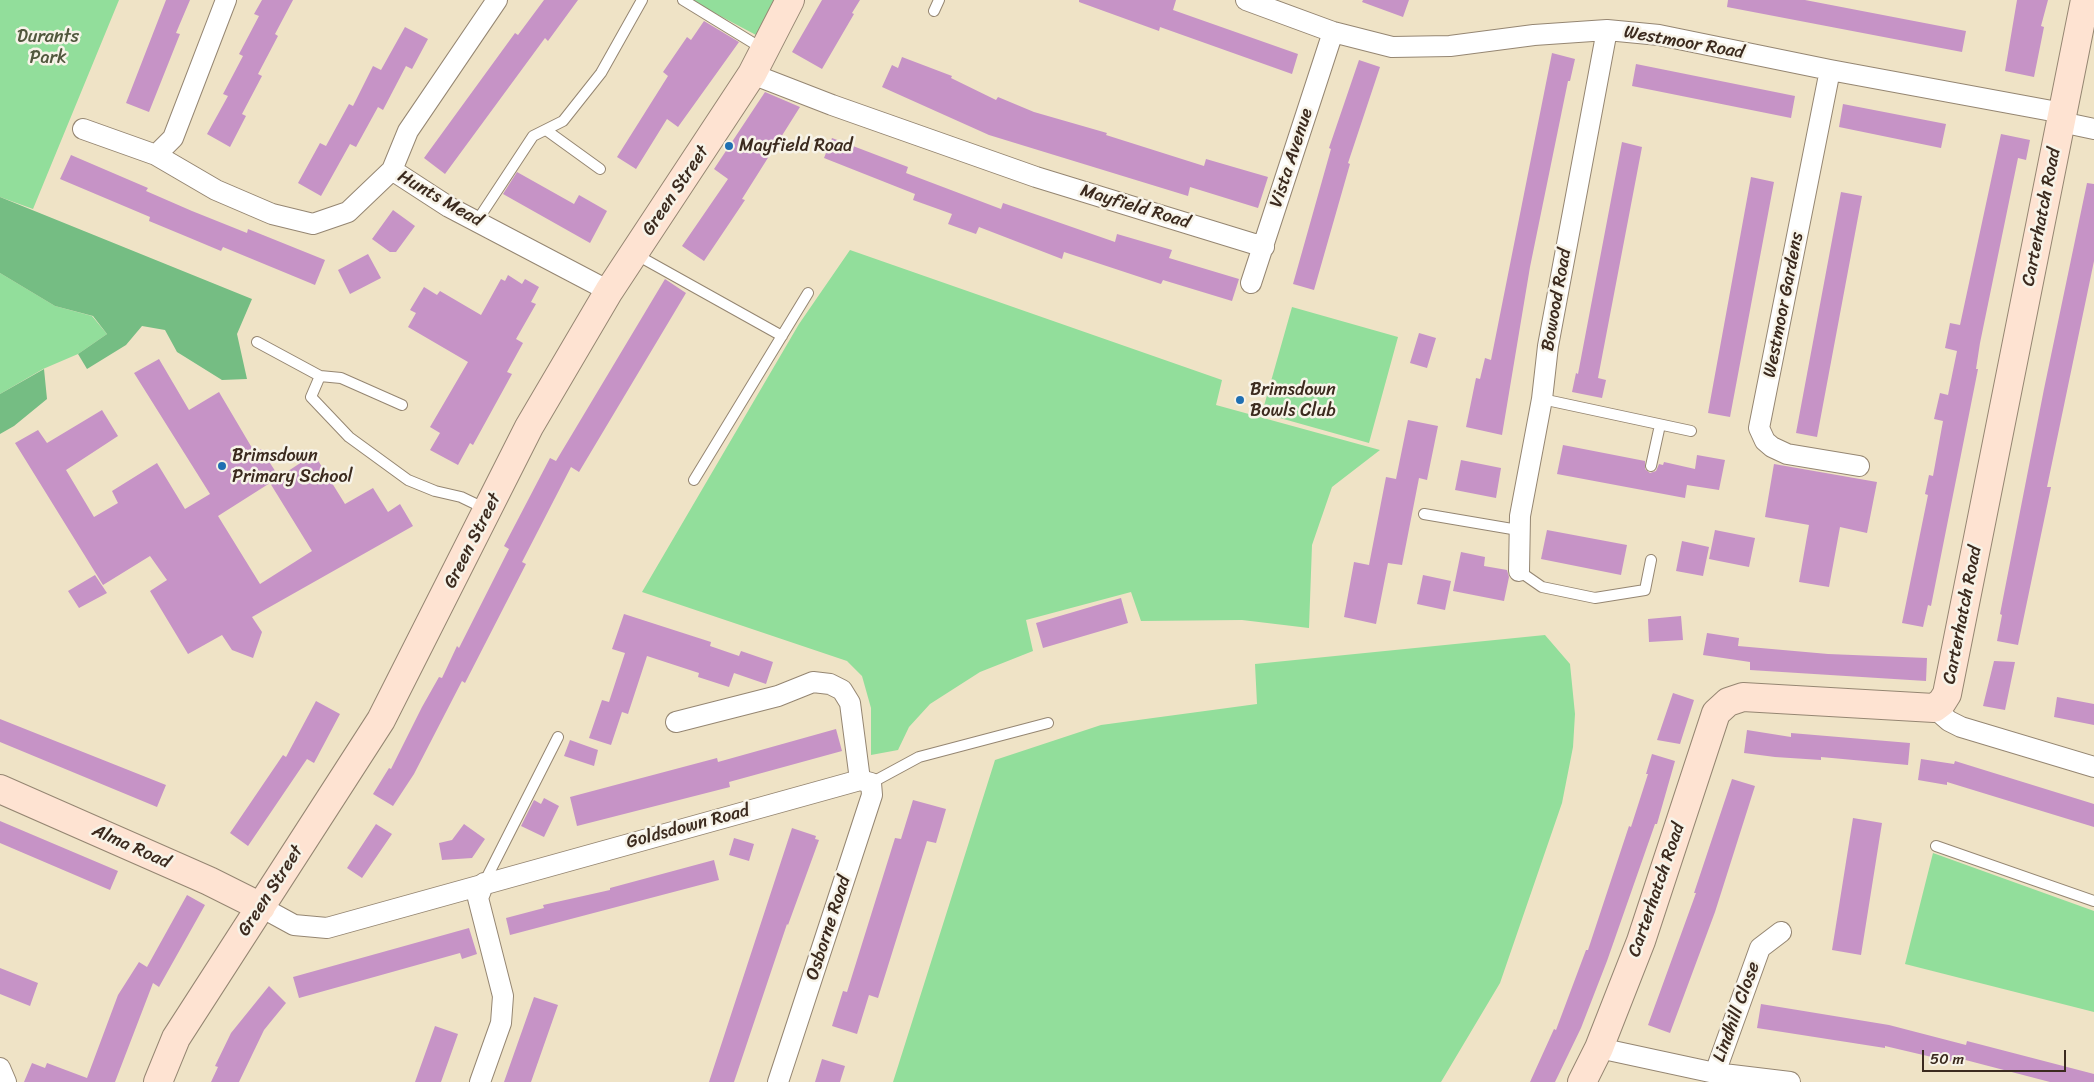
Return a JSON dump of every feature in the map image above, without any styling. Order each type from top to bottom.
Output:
[{"type":"street","points":[[156,155],[173,138],[226,0]]},
{"type":"street","points":[[392,170],[408,131],[498,0]]},
{"type":"street","name":"Green Street","points":[[158,1082],[176,1038],[381,720],[489,510],[529,427],[609,291],[759,62],[790,0]]},
{"type":"street","name":"Westmoor Road","points":[[1246,0],[1333,32],[1392,47],[1450,46],[1534,35],[1607,30],[1659,35],[1830,70],[2052,111],[2061,122]]},
{"type":"street","name":"Carterhatch Road","points":[[1582,1082],[1599,1048],[1641,941],[1716,713],[1722,707],[1743,697],[1934,708],[1942,702],[1947,694],[2085,0]]},
{"type":"street","name":"Bowood Road","points":[[1518,571],[1518,530],[1542,399],[1548,346],[1607,30]]},
{"type":"street","name":"Vista Avenue","points":[[1251,284],[1333,32]]},
{"type":"street","name":"Mayfield Road","points":[[759,62],[822,102],[1036,177],[1264,247]]},
{"type":"street","name":"Westmoor Gardens","points":[[1830,70],[1759,428],[1765,441],[1772,447],[1787,454],[1859,466]]},
{"type":"street","points":[[2061,122],[2094,128]]},
{"type":"street","name":"Hunts Mead","points":[[83,129],[156,155],[216,190],[272,214],[313,224],[348,212],[392,170],[449,206],[609,291]]},
{"type":"street","points":[[676,722],[778,696],[813,682],[830,684],[842,690],[850,702],[866,782]]},
{"type":"street","points":[[1934,708],[1949,721],[1961,727],[2094,767]]},
{"type":"street","name":"Goldsdown Road","points":[[262,907],[294,925],[327,928],[484,883],[866,782]]},
{"type":"street","name":"Osborne Road","points":[[778,1082],[872,795],[866,782]]},
{"type":"street","name":"Alma Road","points":[[0,789],[209,881],[262,907]]},
{"type":"street","points":[[480,1082],[501,1023],[504,996],[478,898],[484,883]]},
{"type":"street","name":"Lindhill Close","points":[[1708,1075],[1760,948],[1781,932]]},
{"type":"street","points":[[1599,1048],[1708,1075],[1790,1082]]},
{"type":"street","points":[[0,1068],[6,1082]]},
{"type":"lane","points":[[478,221],[533,136],[563,120],[601,73],[642,0]]},
{"type":"lane","points":[[683,0],[759,62]]},
{"type":"lane","points":[[934,11],[939,0]]},
{"type":"lane","points":[[546,130],[600,169]]},
{"type":"lane","points":[[634,254],[782,336]]},
{"type":"lane","points":[[694,480],[808,293]]},
{"type":"lane","points":[[257,342],[320,376],[342,378],[402,405]]},
{"type":"lane","points":[[320,376],[312,397],[349,438],[408,480],[434,491],[461,497],[489,510]]},
{"type":"lane","points":[[1542,399],[1691,431]]},
{"type":"lane","points":[[1651,466],[1660,425]]},
{"type":"lane","points":[[1424,514],[1518,530]]},
{"type":"lane","points":[[1518,571],[1542,586],[1595,598],[1645,590],[1651,560]]},
{"type":"lane","points":[[866,782],[919,757],[1048,723]]},
{"type":"lane","points":[[484,883],[558,737]]},
{"type":"lane","points":[[1936,846],[2094,901]]},
{"type":"green space","name":"Durants Park","points":[[0,0],[119,0],[33,209],[0,197]]},
{"type":"green space","points":[[690,0],[775,0],[756,35]]},
{"type":"green space","points":[[0,197],[252,299],[237,334],[247,379],[222,380],[177,352],[165,330],[142,326],[126,345],[87,369],[78,354],[107,334],[93,316],[55,306],[0,273]]},
{"type":"green space","points":[[850,250],[1222,380],[1216,405],[1380,450],[1332,487],[1312,545],[1309,628],[1242,620],[1141,621],[1131,592],[1026,620],[1033,651],[980,672],[930,704],[909,727],[898,750],[871,755],[871,708],[862,676],[847,661],[642,592],[799,324]]},
{"type":"green space","points":[[0,273],[55,306],[92,316],[107,334],[78,354],[43,369],[0,394]]},
{"type":"green space","points":[[1292,307],[1398,337],[1369,443],[1262,413]]},
{"type":"green space","points":[[44,369],[47,399],[14,426],[0,434],[0,394]]},
{"type":"green space","points":[[1545,635],[1570,664],[1575,714],[1573,747],[1562,803],[1500,983],[1441,1082],[893,1082],[995,760],[1101,725],[1257,704],[1255,664]]},
{"type":"green space","points":[[1933,853],[2094,911],[2094,1012],[1905,964]]},
{"type":"building","points":[[166,0],[190,0],[176,33],[180,34],[149,112],[126,103]]},
{"type":"building","points":[[262,0],[293,0],[275,34],[278,36],[258,74],[262,76],[242,114],[246,116],[230,147],[207,134],[228,96],[223,94],[243,56],[239,54],[259,16],[254,14]]},
{"type":"building","points":[[544,0],[578,0],[548,41],[545,38],[445,174],[424,158],[515,33],[518,35]]},
{"type":"building","points":[[822,0],[860,0],[822,69],[792,52]]},
{"type":"building","points":[[1079,0],[1176,0],[1173,10],[1298,54],[1292,74],[1160,27],[1159,31],[1079,2]]},
{"type":"building","points":[[1363,0],[1409,0],[1403,17],[1362,2]]},
{"type":"building","points":[[1728,0],[1805,0],[1966,31],[1962,52],[1727,7]]},
{"type":"building","points":[[2017,0],[2048,0],[2041,26],[2044,27],[2034,77],[2005,71]]},
{"type":"building","points":[[704,21],[739,42],[678,127],[667,119],[636,169],[617,157],[668,76],[663,72],[687,37],[691,40]]},
{"type":"building","points":[[405,27],[428,39],[412,69],[406,66],[383,110],[378,107],[356,147],[350,144],[321,196],[298,183],[320,143],[326,146],[349,104],[353,106],[373,66],[381,70]]},
{"type":"building","points":[[1552,53],[1575,59],[1570,81],[1568,81],[1530,267],[1502,435],[1466,427],[1476,378],[1480,379],[1485,358],[1491,360]]},
{"type":"building","points":[[902,57],[952,76],[951,78],[996,100],[998,97],[1034,112],[1107,133],[1106,135],[1204,166],[1206,159],[1268,177],[1258,208],[1190,187],[1188,196],[989,135],[882,87],[892,65],[898,68]]},
{"type":"building","points":[[1359,60],[1380,67],[1348,163],[1350,164],[1314,290],[1293,284],[1331,149],[1329,148]]},
{"type":"building","points":[[1636,64],[1795,96],[1791,118],[1632,86]]},
{"type":"building","points":[[765,92],[800,107],[742,199],[745,200],[704,261],[682,246],[728,179],[714,169]]},
{"type":"building","points":[[1843,104],[1946,124],[1941,148],[1839,127]]},
{"type":"building","points":[[2001,134],[2030,140],[2026,160],[2018,158],[1980,343],[1976,369],[1978,369],[1931,606],[1928,605],[1923,627],[1902,623],[1928,495],[1925,494],[1929,475],[1933,476],[1943,421],[1934,419],[1940,393],[1948,395],[1957,351],[1945,348],[1950,323],[1960,325]]},
{"type":"building","points":[[832,138],[908,167],[906,173],[1001,209],[1003,203],[1115,242],[1117,234],[1172,250],[1169,258],[1239,279],[1232,301],[1163,280],[1161,284],[1064,252],[1062,259],[979,227],[976,234],[948,224],[952,214],[913,200],[915,194],[824,158]]},
{"type":"building","points":[[1622,142],[1642,147],[1598,378],[1606,380],[1602,398],[1572,392],[1576,373],[1578,374]]},
{"type":"building","points":[[71,155],[148,188],[146,191],[192,211],[247,233],[248,229],[325,260],[315,285],[223,247],[221,251],[149,221],[150,217],[60,179]]},
{"type":"building","points":[[517,172],[574,204],[579,195],[607,211],[590,243],[503,194]]},
{"type":"building","points":[[1751,177],[1774,182],[1730,417],[1708,413]]},
{"type":"building","points":[[2087,183],[2094,184],[2094,261],[2047,487],[2051,487],[2018,645],[1997,641],[2002,615],[2000,614]]},
{"type":"building","points":[[1841,192],[1862,196],[1817,437],[1796,433]]},
{"type":"building","points":[[393,210],[415,226],[396,252],[390,252],[372,239]]},
{"type":"building","points":[[368,254],[381,278],[350,294],[338,270]]},
{"type":"building","points":[[508,275],[522,284],[525,279],[539,287],[531,302],[536,304],[516,339],[523,343],[507,372],[512,374],[473,445],[470,443],[458,465],[430,450],[440,433],[430,427],[468,362],[408,327],[416,313],[410,310],[424,287],[437,295],[440,291],[481,315],[501,279],[505,281]]},
{"type":"building","points":[[665,279],[686,293],[579,472],[571,467],[522,562],[526,564],[465,683],[462,681],[414,774],[393,806],[373,794],[389,768],[391,769],[422,707],[439,677],[442,678],[457,646],[459,648],[509,549],[504,546],[550,458],[556,461]]},
{"type":"building","points":[[1419,333],[1436,338],[1427,368],[1410,363]]},
{"type":"building","points":[[159,359],[189,410],[219,392],[255,453],[261,449],[279,477],[314,454],[345,504],[373,488],[388,512],[400,504],[413,526],[252,617],[262,632],[253,658],[232,650],[222,635],[188,654],[150,591],[167,580],[150,556],[103,585],[15,443],[38,430],[47,443],[102,410],[118,436],[66,470],[94,517],[118,503],[112,491],[157,463],[185,509],[210,494],[134,373]],"holes":[[[270,483],[312,551],[260,584],[218,516]]]},
{"type":"building","points":[[1408,420],[1438,426],[1427,480],[1419,478],[1402,565],[1388,563],[1376,624],[1344,617],[1354,562],[1369,565],[1386,477],[1396,479]]},
{"type":"building","points":[[1563,445],[1645,461],[1645,469],[1650,473],[1656,471],[1659,464],[1663,465],[1664,462],[1695,469],[1697,455],[1725,460],[1719,490],[1687,485],[1685,498],[1557,474]]},
{"type":"building","points":[[1461,460],[1501,468],[1496,498],[1455,490]]},
{"type":"building","points":[[1774,464],[1877,482],[1867,533],[1840,527],[1829,587],[1799,582],[1809,525],[1765,517]]},
{"type":"building","points":[[1547,530],[1627,545],[1621,575],[1541,559]]},
{"type":"building","points":[[1715,530],[1755,538],[1749,567],[1709,559]]},
{"type":"building","points":[[1682,541],[1709,547],[1703,576],[1676,571]]},
{"type":"building","points":[[1461,552],[1485,557],[1484,566],[1507,570],[1509,577],[1504,601],[1453,591]]},
{"type":"building","points":[[95,575],[107,593],[79,608],[68,591]]},
{"type":"building","points":[[1423,575],[1451,581],[1445,610],[1417,604]]},
{"type":"building","points":[[1121,598],[1128,623],[1043,648],[1036,623]]},
{"type":"building","points":[[624,614],[711,642],[710,646],[739,656],[741,651],[773,662],[766,684],[734,673],[729,687],[698,677],[699,673],[647,656],[628,714],[622,712],[611,745],[589,738],[602,700],[609,702],[625,653],[612,649]]},
{"type":"building","points":[[1681,616],[1683,640],[1649,642],[1648,619]]},
{"type":"building","points":[[1707,633],[1739,638],[1738,646],[1828,654],[1927,658],[1926,681],[1750,670],[1750,662],[1703,655]]},
{"type":"building","points":[[1994,661],[2015,662],[2005,710],[1983,706]]},
{"type":"building","points":[[1673,693],[1694,700],[1680,744],[1657,740]]},
{"type":"building","points":[[2057,697],[2094,704],[2094,725],[2054,717]]},
{"type":"building","points":[[316,701],[340,714],[314,763],[307,759],[248,846],[230,833],[283,755],[286,757]]},
{"type":"building","points":[[0,719],[166,785],[157,807],[0,742]]},
{"type":"building","points":[[836,729],[842,751],[729,782],[730,787],[577,826],[570,797],[717,758],[718,762]]},
{"type":"building","points":[[1747,730],[1791,737],[1791,733],[1910,743],[1908,765],[1821,757],[1821,760],[1775,757],[1744,753]]},
{"type":"building","points":[[570,740],[598,750],[594,766],[564,756]]},
{"type":"building","points":[[1652,754],[1675,761],[1657,824],[1655,824],[1607,961],[1581,1028],[1555,1082],[1530,1082],[1554,1029],[1556,1030],[1586,950],[1588,950],[1629,826],[1631,827],[1648,774],[1646,774]]},
{"type":"building","points":[[1921,759],[1954,764],[1955,761],[2094,804],[2094,827],[1947,782],[1947,785],[1918,780]]},
{"type":"building","points":[[1732,779],[1755,786],[1715,912],[1670,1033],[1648,1025],[1696,893],[1694,893]]},
{"type":"building","points":[[544,798],[559,806],[544,837],[521,826],[534,800],[541,804]]},
{"type":"building","points":[[913,800],[946,809],[936,843],[927,841],[878,998],[869,995],[857,1034],[832,1026],[843,991],[847,992],[895,838],[901,839]]},
{"type":"building","points":[[1853,818],[1882,823],[1861,955],[1832,950]]},
{"type":"building","points":[[0,821],[118,871],[110,890],[0,843]]},
{"type":"building","points":[[376,824],[392,834],[362,878],[347,868]]},
{"type":"building","points":[[464,824],[485,839],[472,858],[442,860],[439,843],[452,840]]},
{"type":"building","points":[[792,828],[816,836],[815,839],[819,840],[787,924],[734,1082],[709,1082]]},
{"type":"building","points":[[734,838],[754,844],[749,861],[729,855]]},
{"type":"building","points":[[714,860],[719,880],[510,935],[506,918],[544,908],[543,905],[610,890],[610,888]]},
{"type":"building","points":[[187,895],[205,905],[159,987],[153,983],[115,1082],[24,1082],[32,1063],[45,1068],[47,1063],[87,1078],[118,995],[139,962],[147,967]]},
{"type":"building","points":[[469,928],[477,954],[462,959],[460,953],[299,998],[293,977]]},
{"type":"building","points":[[0,968],[38,983],[30,1006],[0,994]]},
{"type":"building","points":[[269,986],[286,1003],[264,1030],[239,1082],[211,1082],[218,1067],[215,1066],[231,1033]]},
{"type":"building","points":[[534,997],[558,1005],[531,1082],[504,1082]]},
{"type":"building","points":[[1761,1004],[1889,1025],[1966,1045],[1967,1041],[2094,1074],[2094,1082],[2050,1082],[1954,1057],[1953,1062],[1885,1046],[1885,1048],[1757,1028]]},
{"type":"building","points":[[435,1026],[458,1034],[441,1082],[415,1082]]},
{"type":"building","points":[[822,1059],[845,1066],[840,1082],[815,1082]]},
{"type":"place","name":"Mayfield Road","points":[[729,146]]},
{"type":"place","name":"Brimsdown Bowls Club","points":[[1240,400]]},
{"type":"place","name":"Brimsdown Primary School","points":[[222,466]]}]
